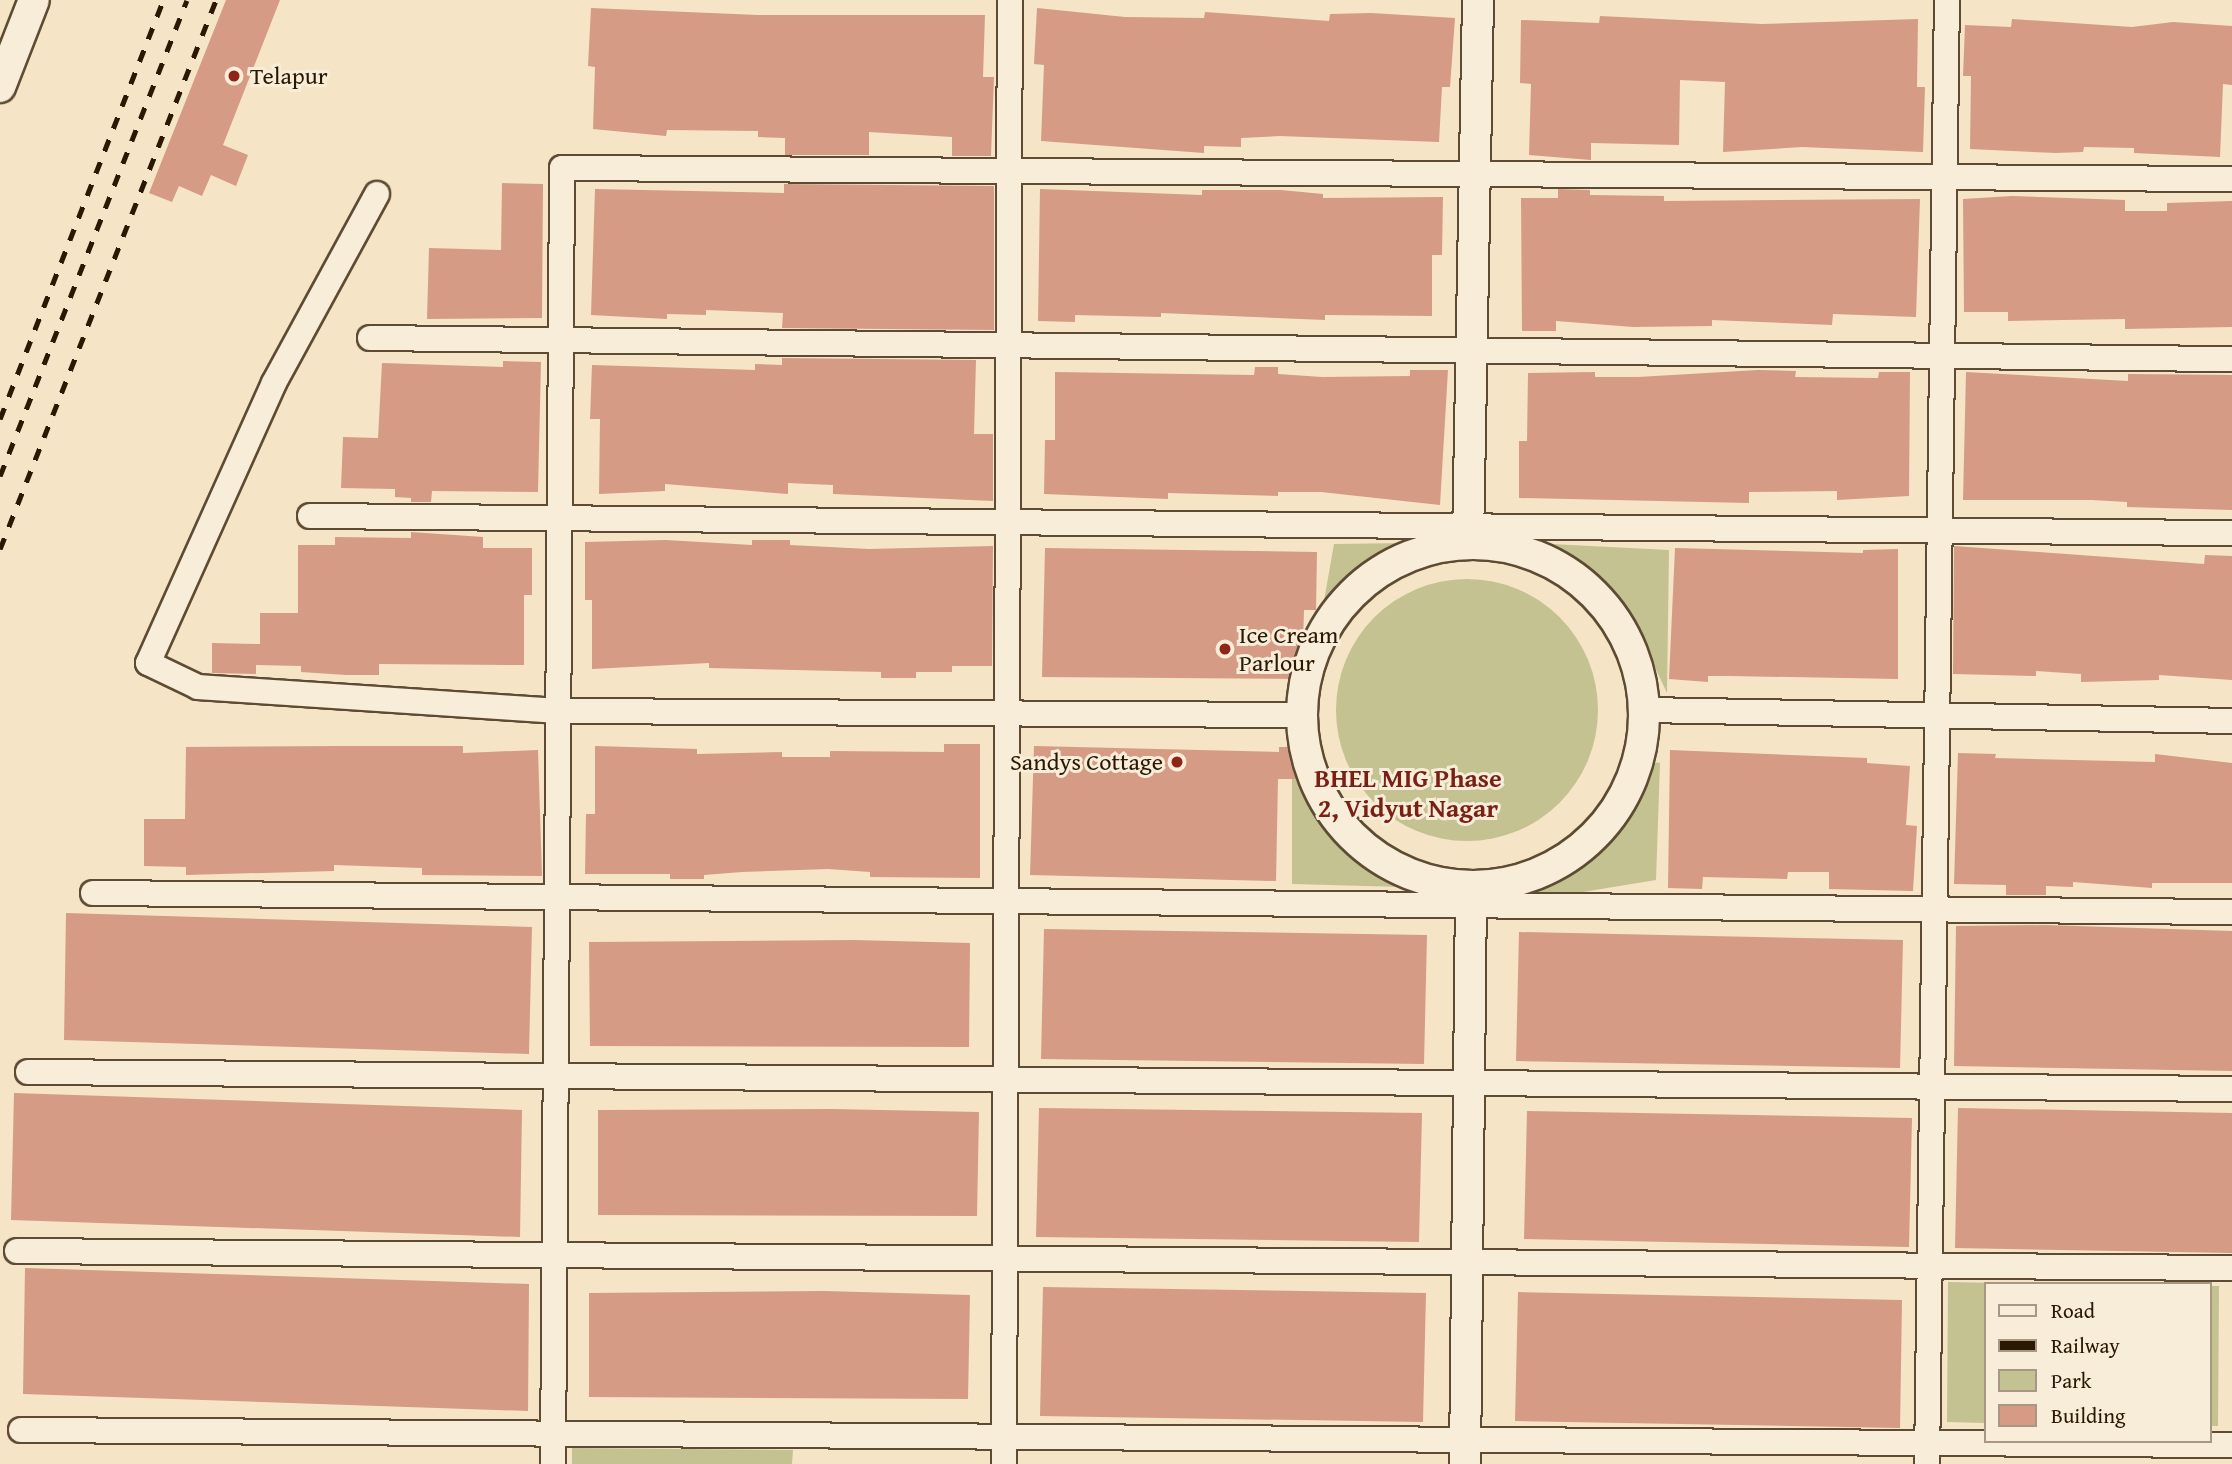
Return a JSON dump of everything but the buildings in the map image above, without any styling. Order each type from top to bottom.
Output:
[{"type":"street","points":[[0,88],[34,0]]},
{"type":"street","points":[[1004,1464],[1010,0]]},
{"type":"street","points":[[1468,533],[1478,0]]},
{"type":"street","points":[[1927,1454],[1947,0]]},
{"type":"street","points":[[553,1464],[562,168],[2232,179]]},
{"type":"street","points":[[377,194],[274,383],[148,663],[198,687],[558,711],[1301,715]]},
{"type":"street","points":[[370,338],[2232,359]]},
{"type":"street","points":[[310,516],[1008,522],[1468,533],[2232,533]]},
{"type":"street","points":[[1468,533],[1523,549],[1571,573],[1600,601],[1635,657],[1645,710],[1638,765],[1614,815],[1575,855],[1526,880],[1471,897],[1419,880],[1371,855],[1334,817],[1309,768],[1301,715],[1309,662],[1333,614],[1370,576],[1418,551],[1468,533]]},
{"type":"street","points":[[1645,710],[2232,721]]},
{"type":"street","points":[[93,893],[1006,901],[1471,897],[1934,910],[2232,912]]},
{"type":"street","points":[[1465,1452],[1471,897]]},
{"type":"street","points":[[28,1072],[2232,1089]]},
{"type":"street","points":[[17,1251],[2232,1268]]},
{"type":"street","points":[[21,1430],[1004,1437],[1465,1452],[1927,1454],[2232,1445]]},
{"type":"green space","points":[[1408,543],[1371,558],[1350,574],[1322,612],[1334,544]]},
{"type":"green space","points":[[1551,544],[1669,550],[1667,693],[1628,610],[1582,564]]},
{"type":"green space","points":[[1467,579],[1493,581],[1517,589],[1540,601],[1560,617],[1576,637],[1588,660],[1596,684],[1596,736],[1588,760],[1576,783],[1560,803],[1540,819],[1517,831],[1493,839],[1467,841],[1441,839],[1417,831],[1394,819],[1374,803],[1358,783],[1346,760],[1338,736],[1336,710],[1338,684],[1346,660],[1358,637],[1374,617],[1394,601],[1417,589],[1441,581]]},
{"type":"green space","points":[[1292,758],[1325,831],[1376,873],[1403,887],[1292,884]]},
{"type":"green space","points":[[1652,762],[1660,763],[1656,880],[1534,900],[1533,888],[1589,854],[1611,831]]},
{"type":"green space","points":[[1948,1282],[1983,1283],[1983,1423],[1947,1422]]},
{"type":"green space","points":[[2211,1286],[2219,1286],[2218,1426],[2211,1426]]},
{"type":"green space","points":[[572,1448],[793,1450],[792,1464],[572,1464]]},
{"type":"railway","points":[[0,419],[163,0]]},
{"type":"railway","points":[[0,476],[187,0]]},
{"type":"railway","points":[[0,549],[216,0]]},
{"type":"place","name":"Telapur","points":[[234,76]]},
{"type":"place","name":"Ice Cream Parlour","points":[[1225,649]]},
{"type":"place","name":"Sandys Cottage","points":[[1177,762]]},
{"type":"district","name":"BHEL MIG Phase 2, Vidyut Nagar","points":[[1408,793]]}]
